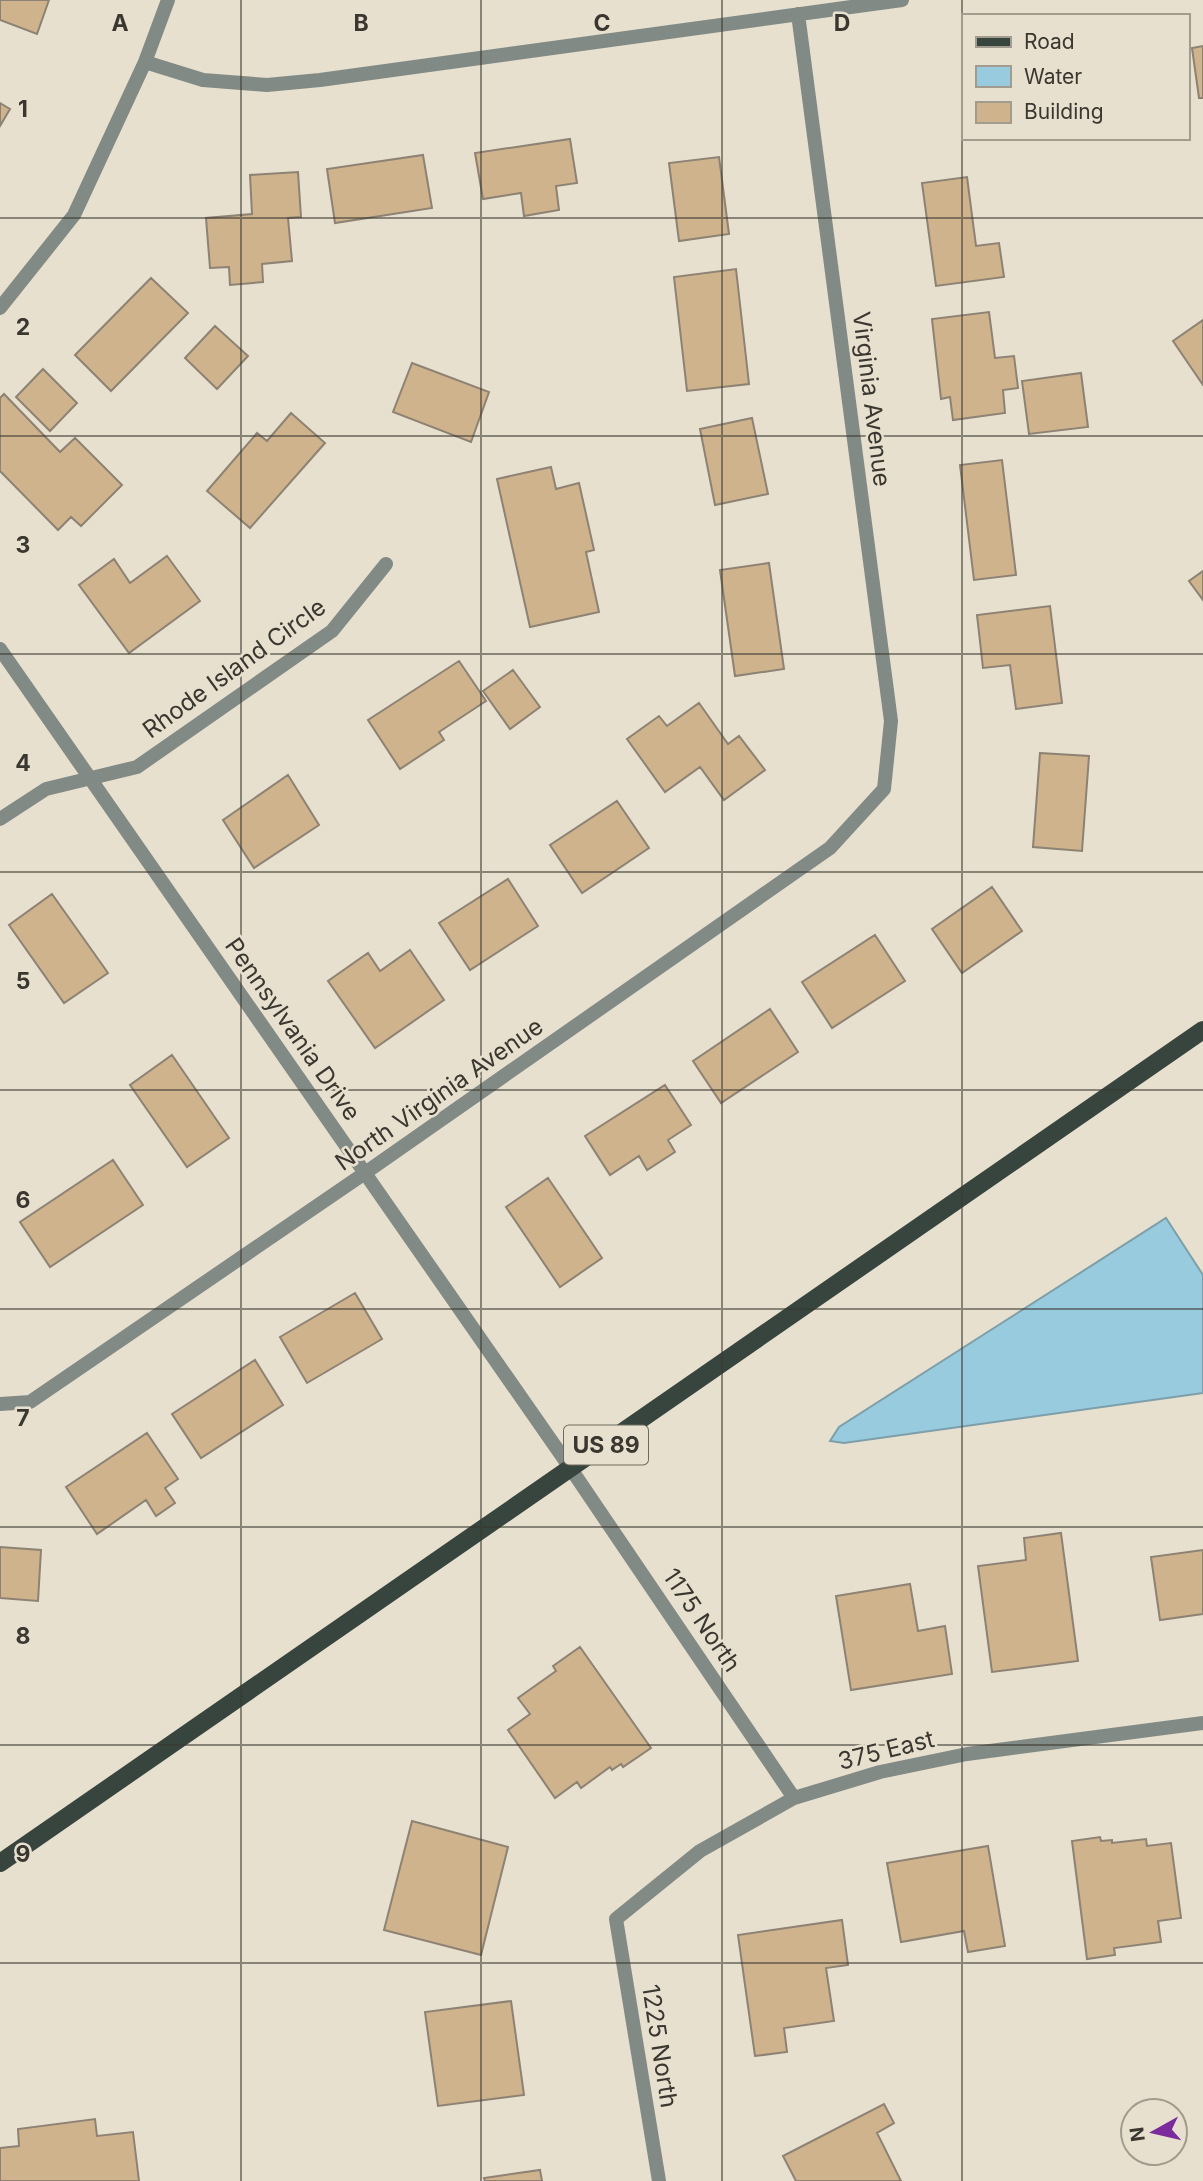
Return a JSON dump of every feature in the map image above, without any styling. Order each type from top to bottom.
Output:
[{"type":"main road","name":"US 89","points":[[0,1863],[1203,1030]]},
{"type":"street","points":[[0,308],[74,215],[145,62],[168,0]]},
{"type":"street","points":[[145,62],[203,80],[267,85],[902,0]]},
{"type":"street","name":"Virginia Avenue","points":[[798,15],[891,721],[884,789]]},
{"type":"street","name":"Rhode Island Circle","points":[[0,820],[46,789],[137,768],[332,631],[386,564]]},
{"type":"street","name":"Pennsylvania Drive","points":[[0,649],[571,1469]]},
{"type":"street","name":"North Virginia Avenue","points":[[0,1404],[30,1402],[365,1173],[830,848],[884,789]]},
{"type":"street","name":"1175 North","points":[[571,1469],[794,1798]]},
{"type":"street","name":"375 East","points":[[616,1919],[700,1851],[794,1798],[880,1772],[967,1754],[1203,1723]]},
{"type":"street","name":"1225 North","points":[[616,1919],[659,2181]]},
{"type":"water","points":[[1166,1218],[1203,1275],[1203,1393],[844,1443],[830,1441],[839,1427]]},
{"type":"building","points":[[0,0],[49,0],[37,34],[0,20]]},
{"type":"building","points":[[1203,46],[1203,98],[1199,98],[1192,48]]},
{"type":"building","points":[[0,103],[10,109],[0,126]]},
{"type":"building","points":[[570,139],[577,183],[556,186],[559,210],[524,216],[521,193],[483,199],[475,153]]},
{"type":"building","points":[[423,155],[432,208],[335,223],[327,169]]},
{"type":"building","points":[[719,157],[729,234],[679,241],[669,163]]},
{"type":"building","points":[[298,172],[301,217],[288,218],[292,261],[262,264],[263,282],[230,285],[229,267],[210,268],[206,218],[252,214],[250,175]]},
{"type":"building","points":[[967,177],[976,246],[999,243],[1004,277],[936,286],[922,183]]},
{"type":"building","points":[[736,269],[749,384],[687,391],[674,277]]},
{"type":"building","points":[[151,278],[188,313],[111,391],[75,355]]},
{"type":"building","points":[[989,312],[995,358],[1014,356],[1018,388],[1003,390],[1005,413],[953,420],[950,397],[941,399],[932,319]]},
{"type":"building","points":[[1203,320],[1203,385],[1173,341]]},
{"type":"building","points":[[215,326],[248,356],[217,389],[185,358]]},
{"type":"building","points":[[412,363],[489,392],[471,442],[393,412]]},
{"type":"building","points":[[43,369],[77,403],[50,431],[16,397]]},
{"type":"building","points":[[1081,373],[1088,427],[1029,434],[1022,381]]},
{"type":"building","points":[[4,394],[60,452],[75,438],[122,485],[81,526],[71,517],[58,530],[0,471],[0,398]]},
{"type":"building","points":[[291,413],[325,443],[250,528],[207,491],[257,433],[267,441]]},
{"type":"building","points":[[752,418],[768,494],[715,505],[700,429]]},
{"type":"building","points":[[1002,460],[1016,575],[974,580],[960,465]]},
{"type":"building","points":[[551,467],[556,489],[579,483],[594,550],[586,552],[599,612],[530,627],[497,479]]},
{"type":"building","points":[[167,556],[200,601],[129,653],[79,585],[114,559],[130,583]]},
{"type":"building","points":[[769,563],[784,669],[735,676],[720,570]]},
{"type":"building","points":[[1203,571],[1203,600],[1189,581]]},
{"type":"building","points":[[1050,606],[1062,703],[1016,709],[1010,665],[983,668],[977,615]]},
{"type":"building","points":[[459,661],[486,701],[439,732],[444,740],[400,769],[368,720]]},
{"type":"building","points":[[513,670],[540,707],[510,729],[483,691]]},
{"type":"building","points":[[699,703],[728,744],[739,736],[765,770],[724,800],[700,767],[665,792],[627,739],[659,716],[667,726]]},
{"type":"building","points":[[1040,753],[1089,756],[1082,851],[1033,847]]},
{"type":"building","points":[[288,775],[319,825],[254,868],[223,820]]},
{"type":"building","points":[[617,801],[649,848],[582,893],[550,845]]},
{"type":"building","points":[[508,879],[538,926],[470,970],[439,923]]},
{"type":"building","points":[[992,887],[1022,931],[962,973],[932,929]]},
{"type":"building","points":[[52,894],[108,973],[64,1003],[9,925]]},
{"type":"building","points":[[875,935],[905,981],[832,1028],[802,982]]},
{"type":"building","points":[[410,950],[444,1000],[375,1048],[328,981],[368,953],[380,971]]},
{"type":"building","points":[[770,1009],[798,1052],[721,1103],[693,1061]]},
{"type":"building","points":[[172,1055],[229,1138],[187,1167],[130,1085]]},
{"type":"building","points":[[665,1085],[691,1125],[668,1140],[675,1152],[647,1170],[639,1156],[610,1175],[585,1136]]},
{"type":"building","points":[[113,1160],[143,1205],[50,1267],[20,1222]]},
{"type":"building","points":[[548,1178],[602,1258],[560,1287],[506,1207]]},
{"type":"building","points":[[355,1293],[382,1339],[307,1383],[280,1337]]},
{"type":"building","points":[[255,1360],[283,1405],[201,1458],[172,1414]]},
{"type":"building","points":[[147,1433],[178,1479],[165,1488],[175,1503],[156,1516],[146,1500],[97,1534],[66,1487]]},
{"type":"building","points":[[1061,1533],[1078,1661],[992,1672],[978,1566],[1026,1560],[1024,1538]]},
{"type":"building","points":[[0,1547],[41,1550],[38,1601],[0,1598]]},
{"type":"building","points":[[1203,1550],[1203,1614],[1160,1620],[1151,1557]]},
{"type":"building","points":[[910,1584],[918,1631],[945,1626],[952,1674],[851,1690],[836,1596]]},
{"type":"building","points":[[580,1647],[651,1748],[623,1767],[621,1764],[612,1770],[610,1767],[581,1788],[577,1782],[555,1798],[508,1730],[530,1714],[518,1698],[556,1671],[553,1666]]},
{"type":"building","points":[[412,1821],[508,1847],[481,1955],[384,1930]]},
{"type":"building","points":[[1100,1837],[1101,1841],[1112,1840],[1112,1843],[1146,1839],[1147,1846],[1171,1843],[1181,1918],[1158,1921],[1161,1942],[1114,1948],[1115,1955],[1087,1959],[1072,1841]]},
{"type":"building","points":[[988,1846],[1005,1946],[968,1952],[964,1931],[901,1942],[887,1863]]},
{"type":"building","points":[[842,1920],[848,1965],[826,1968],[834,2021],[784,2028],[787,2052],[755,2056],[738,1935]]},
{"type":"building","points":[[511,2001],[524,2095],[438,2106],[425,2012]]},
{"type":"building","points":[[884,2104],[894,2123],[877,2133],[901,2181],[796,2181],[783,2156]]},
{"type":"building","points":[[95,2119],[97,2136],[133,2132],[139,2181],[0,2181],[0,2148],[19,2146],[18,2129]]},
{"type":"building","points":[[540,2170],[542,2181],[485,2181],[484,2178]]}]
